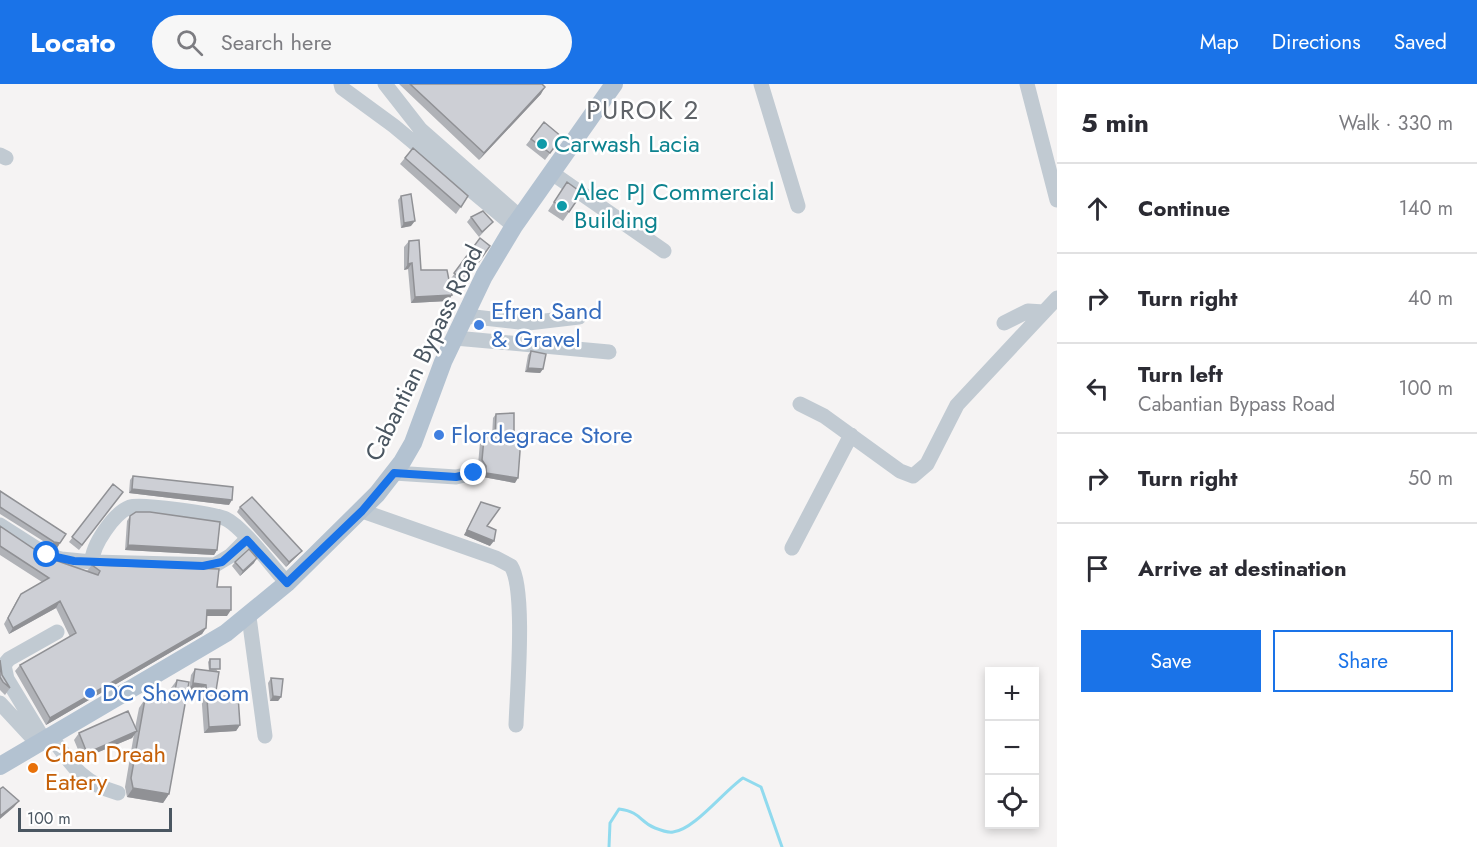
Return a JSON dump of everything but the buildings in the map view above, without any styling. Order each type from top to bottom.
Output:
[{"type":"main road","name":"Cabantian Bypass Road","points":[[0,766],[200,650],[249,617],[362,511],[394,473],[413,443],[455,338],[484,276],[518,222],[614,84]]},
{"type":"street","points":[[385,84],[421,130],[518,222]]},
{"type":"street","points":[[761,84],[798,206]]},
{"type":"street","points":[[1028,84],[1057,200]]},
{"type":"street","points":[[338,85],[518,222]]},
{"type":"street","points":[[552,173],[664,251]]},
{"type":"street","points":[[800,404],[851,435],[906,474],[920,473],[957,405],[1057,298]]},
{"type":"street","points":[[1004,323],[1028,311],[1044,312]]},
{"type":"street","points":[[466,316],[528,323],[579,317]]},
{"type":"street","points":[[455,338],[609,352]]},
{"type":"street","points":[[792,548],[851,435]]},
{"type":"street","points":[[394,473],[456,477],[474,473]]},
{"type":"street","points":[[92,562],[93,551],[118,516],[135,506],[223,518],[287,583]]},
{"type":"street","points":[[362,511],[496,558],[511,566],[517,581],[518,611],[516,725]]},
{"type":"street","points":[[0,525],[47,555],[92,562],[215,565],[230,556],[247,540]]},
{"type":"street","points":[[249,617],[265,736]]},
{"type":"street","points":[[44,740],[7,679],[4,665],[9,659],[57,632]]},
{"type":"street","points":[[0,703],[44,740],[88,782],[118,794]]},
{"type":"waterway","points":[[609,847],[610,823],[619,809],[632,812],[655,828],[673,832],[690,825],[743,778],[761,787],[782,847]]},
{"type":"place","name":"Carwash Lacia","points":[[542,144]]},
{"type":"place","name":"Alec PJ Commercial Building","points":[[562,206]]},
{"type":"place","name":"Efren Sand & Gravel","points":[[479,325]]},
{"type":"place","name":"Flordegrace Store","points":[[439,435]]},
{"type":"place","name":"DC Showroom","points":[[90,693]]},
{"type":"place","name":"Chan Dreah Eatery","points":[[33,768]]},
{"type":"district","name":"PUROK 2","points":[[643,110]]},
{"type":"route","points":[[47,555],[74,561],[203,566],[222,562],[247,540],[287,583],[362,511],[394,473],[456,477],[474,473]]}]
